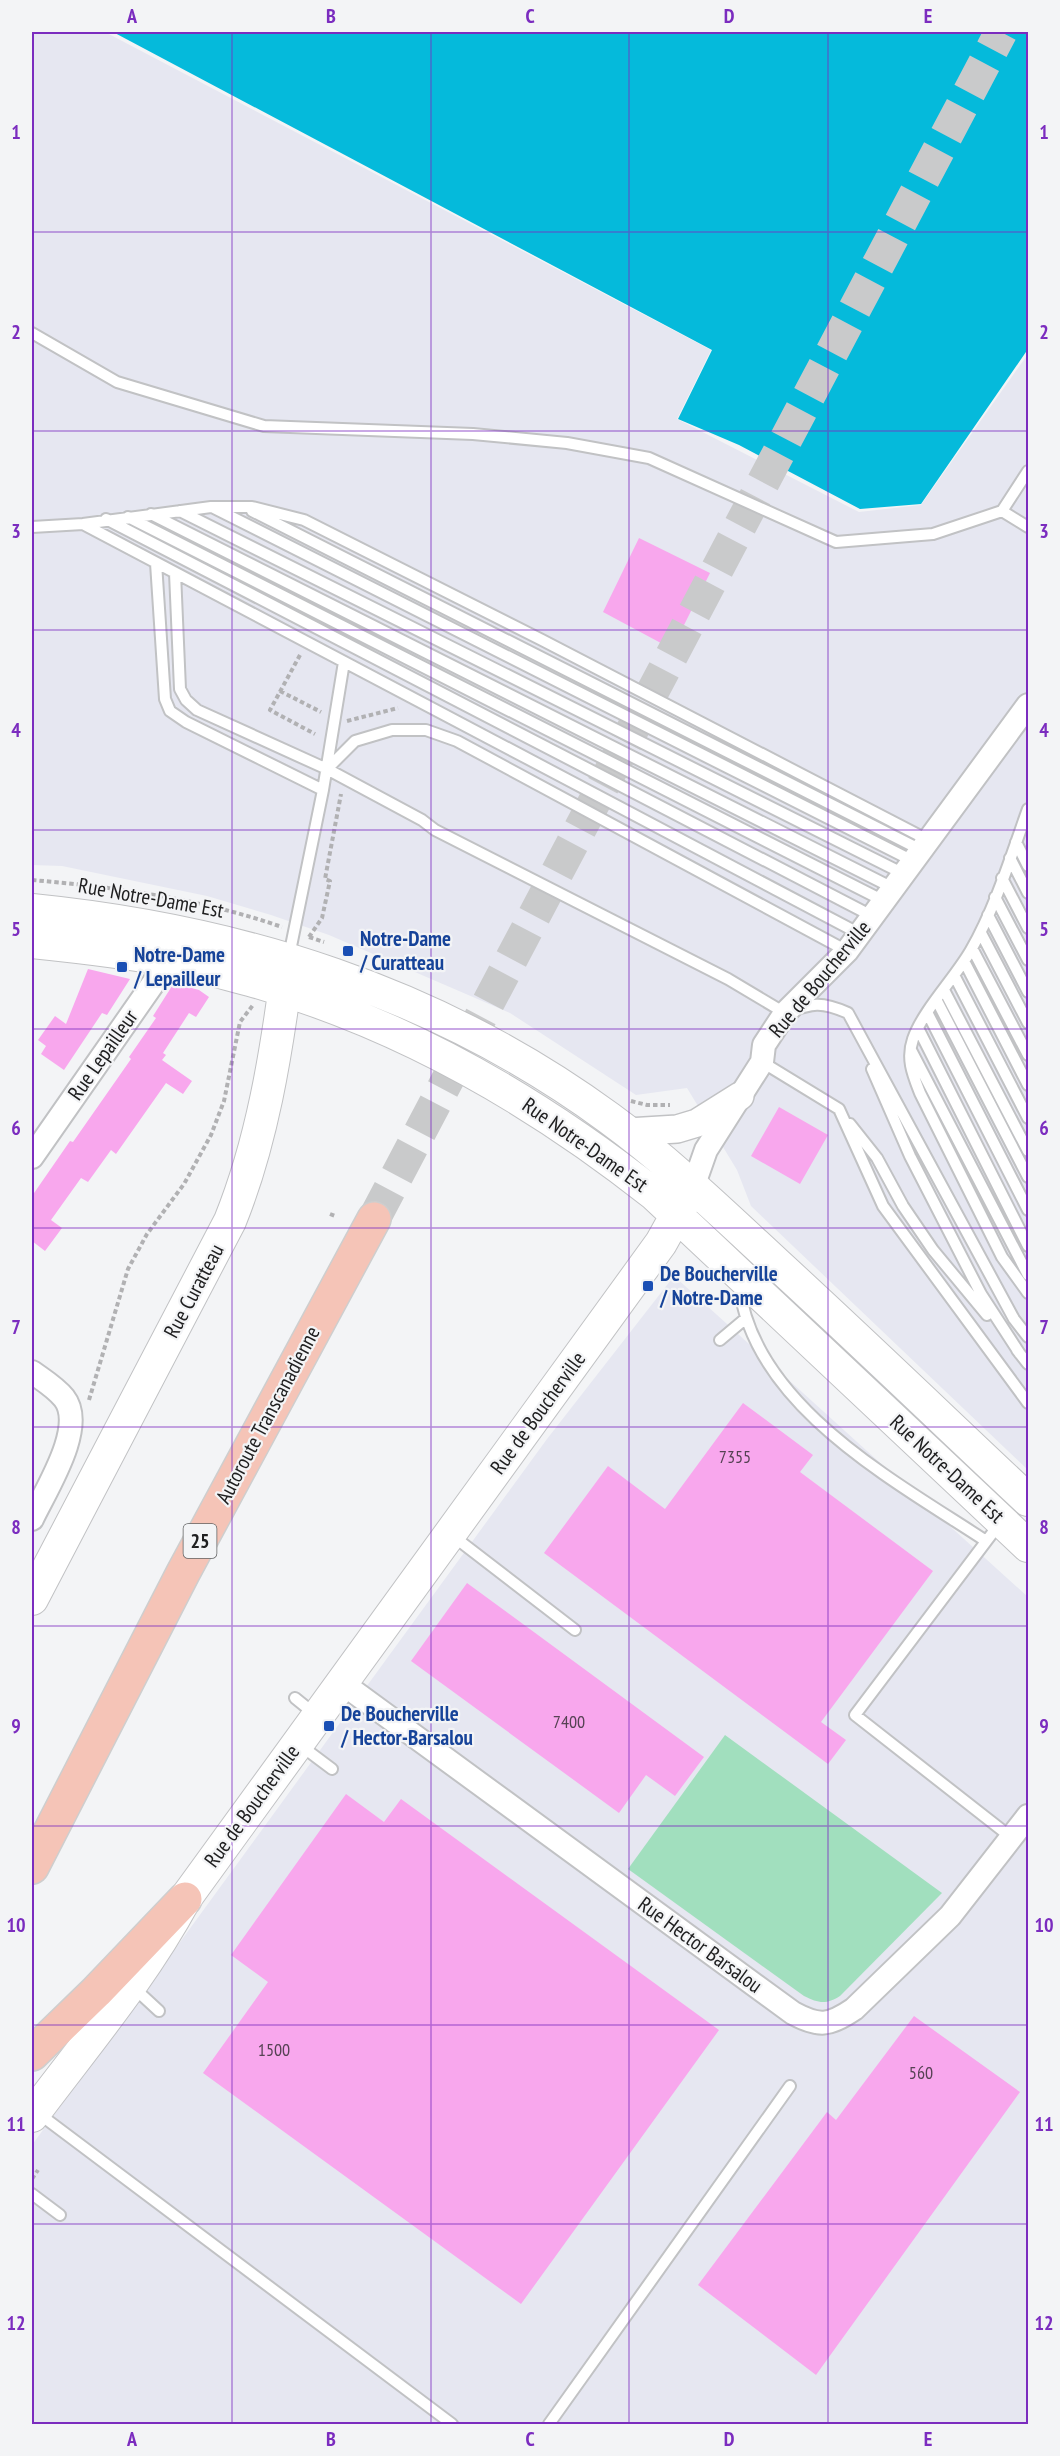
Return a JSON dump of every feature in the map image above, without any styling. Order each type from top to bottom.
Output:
[{"type":"highway","name":"Autoroute Transcanadienne","points":[[32,1824],[349,1215],[183,1573],[32,1867]]},
{"type":"highway","points":[[32,2054],[89,2000],[184,1899]]},
{"type":"main road","name":"Rue Notre-Dame Est","points":[[32,910],[86,915],[297,951],[481,1038],[547,1076],[628,1132],[693,1187],[1029,1500]]},
{"type":"main road","name":"Rue Notre-Dame Est","points":[[32,942],[99,949],[181,962],[270,996],[393,1032],[483,1076],[598,1150],[677,1216],[737,1272],[994,1531],[1029,1546]]},
{"type":"main road","name":"Rue Curatteau","points":[[32,1599],[230,1221],[258,1135],[270,996],[297,951]]},
{"type":"main road","name":"Rue de Boucherville","points":[[33,2113],[131,1985],[162,1941],[184,1899],[298,1743],[306,1707],[342,1683],[661,1243],[693,1187]]},
{"type":"street","name":"Rue de Boucherville","points":[[693,1187],[706,1150],[762,1062],[764,1045],[785,1013],[891,891],[1029,705]]},
{"type":"street","name":"Rue Lepailleur","points":[[32,1157],[159,975],[170,963],[181,962]]},
{"type":"street","points":[[628,1132],[677,1129],[697,1123],[740,1096]]},
{"type":"street","points":[[32,1372],[78,1410],[65,1449],[32,1519]]},
{"type":"street","name":"Rue Hector Barsalou","points":[[342,1683],[793,2013],[810,2022],[824,2024],[838,2020],[854,2009],[950,1916],[1029,1816]]},
{"type":"lane","points":[[32,333],[117,382],[264,426],[473,434],[567,443],[649,458],[836,542],[933,534],[1002,511],[1029,471]]},
{"type":"lane","points":[[211,507],[891,891]]},
{"type":"lane","points":[[32,527],[82,524],[106,519],[211,507],[252,507],[304,520],[542,640],[891,891]]},
{"type":"lane","points":[[243,507],[891,891]]},
{"type":"lane","points":[[179,511],[891,891]]},
{"type":"lane","points":[[1002,511],[1029,527]]},
{"type":"lane","points":[[152,514],[891,891]]},
{"type":"lane","points":[[128,517],[891,891]]},
{"type":"lane","points":[[106,519],[891,891]]},
{"type":"lane","points":[[82,524],[344,662],[891,891]]},
{"type":"lane","points":[[156,562],[165,699],[170,711],[186,722],[323,790]]},
{"type":"lane","points":[[175,573],[180,689],[186,700],[197,710],[327,769],[422,820],[435,830],[728,979],[785,1013],[811,1004],[827,1004],[848,1013],[1014,1319],[1029,1337]]},
{"type":"lane","points":[[297,951],[344,662]]},
{"type":"lane","points":[[327,769],[355,741],[392,730],[426,730],[891,891]]},
{"type":"lane","points":[[1029,809],[1026,826],[1016,842],[981,933],[918,1028],[909,1064],[920,1093],[1002,1257],[1029,1293]]},
{"type":"lane","points":[[1016,842],[1029,866]]},
{"type":"lane","points":[[1010,858],[1029,893]]},
{"type":"lane","points":[[1002,878],[1029,928]]},
{"type":"lane","points":[[995,897],[1029,960]]},
{"type":"lane","points":[[988,915],[1029,992]]},
{"type":"lane","points":[[981,933],[1029,1023]]},
{"type":"lane","points":[[972,948],[1029,1055]]},
{"type":"lane","points":[[964,961],[1029,1085]]},
{"type":"lane","points":[[954,975],[1029,1118]]},
{"type":"lane","points":[[944,990],[1029,1151]]},
{"type":"lane","points":[[937,1000],[1029,1177]]},
{"type":"lane","points":[[848,1013],[910,1156],[981,1294],[1020,1354]]},
{"type":"lane","points":[[928,1014],[1029,1210]]},
{"type":"lane","points":[[918,1028],[1029,1246]]},
{"type":"lane","points":[[911,1050],[1029,1275]]},
{"type":"lane","points":[[762,1062],[839,1109],[877,1158],[903,1206],[933,1250],[1029,1364]]},
{"type":"lane","points":[[839,1109],[883,1206],[1029,1403]]},
{"type":"lane","points":[[737,1272],[745,1319],[754,1338],[783,1383],[813,1418],[849,1449],[994,1531],[855,1714],[1012,1838]]},
{"type":"lane","points":[[720,1340],[745,1319]]},
{"type":"lane","points":[[450,1534],[575,1630]]},
{"type":"lane","points":[[298,1743],[332,1769]]},
{"type":"lane","points":[[131,1985],[159,2011]]},
{"type":"lane","points":[[549,2424],[790,2086]]},
{"type":"lane","points":[[33,2113],[452,2424]]},
{"type":"lane","points":[[32,2194],[60,2215]]},
{"type":"path","points":[[301,652],[270,710],[315,734]]},
{"type":"path","points":[[280,691],[321,712]]},
{"type":"path","points":[[346,721],[399,708]]},
{"type":"path","points":[[297,951],[322,918],[330,881],[325,879],[342,793]]},
{"type":"path","name":"Rue Notre-Dame Est","points":[[32,880],[166,899],[208,907],[268,923]]},
{"type":"path","points":[[78,1410],[91,1395],[128,1269],[147,1234],[184,1184],[211,1135],[226,1092],[240,1022],[270,996]]},
{"type":"path","points":[[32,2179],[38,2170]]},
{"type":"shaded area","points":[[32,32],[105,32],[711,350],[677,419],[859,512],[921,505],[1028,354],[1028,1470],[751,1206],[737,1170],[687,1088],[636,1095],[510,1013],[329,935],[271,915],[207,896],[62,866],[32,865]]},
{"type":"shaded area","points":[[674,1276],[1028,1597],[1028,2424],[32,2424],[32,2145],[547,1439]]},
{"type":"green space","points":[[725,1735],[942,1893],[840,1996],[830,2001],[818,2001],[804,1996],[628,1869]]},
{"type":"water","points":[[113,32],[1028,32],[1028,349],[921,504],[860,509],[739,445],[678,419],[712,350]]},
{"type":"building","points":[[639,538],[710,573],[672,649],[603,612]]},
{"type":"building","points":[[88,969],[130,979],[107,1015],[102,1013],[64,1070],[41,1054],[46,1046],[38,1040],[55,1016],[66,1024]]},
{"type":"building","points":[[177,984],[199,990],[209,997],[196,1017],[189,1013],[163,1053],[166,1055],[162,1060],[192,1081],[183,1094],[166,1083],[116,1154],[111,1150],[88,1182],[81,1178],[51,1220],[62,1228],[45,1251],[32,1241],[32,1196],[131,1059],[129,1057],[156,1018],[153,1016],[172,986]]},
{"type":"building","points":[[779,1107],[828,1135],[800,1184],[751,1156]]},
{"type":"building","points":[[743,1403],[813,1455],[800,1472],[933,1571],[821,1722],[846,1740],[828,1764],[544,1553],[608,1466],[665,1509]]},
{"type":"building","points":[[467,1583],[704,1757],[675,1796],[646,1775],[619,1813],[411,1661]]},
{"type":"building","points":[[346,1794],[384,1822],[401,1799],[719,2030],[521,2304],[203,2073],[268,1982],[231,1955]]},
{"type":"building","points":[[914,2016],[1020,2092],[816,2375],[698,2285],[827,2112],[836,2120]]},
{"type":"tunnel","points":[[374,1219],[1001,32]]},
{"type":"place","name":"Notre-Dame / Curatteau","points":[[348,951]]},
{"type":"place","name":"Notre-Dame / Lepailleur","points":[[122,967]]},
{"type":"place","name":"De Boucherville / Notre-Dame","points":[[648,1286]]},
{"type":"place","name":"De Boucherville / Hector-Barsalou","points":[[329,1726]]}]
